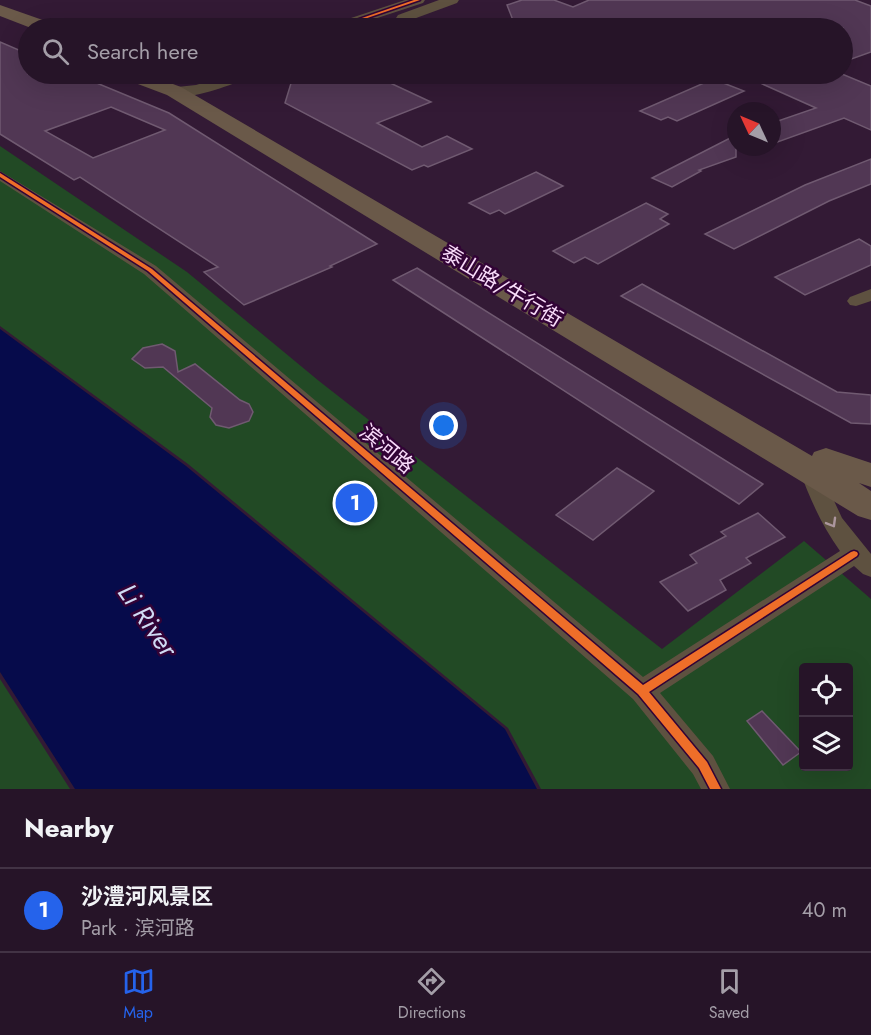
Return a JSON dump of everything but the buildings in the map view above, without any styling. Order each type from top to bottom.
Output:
[{"type":"main road","points":[[0,10],[21,18]]},
{"type":"main road","points":[[0,22],[18,30]]},
{"type":"main road","name":"泰山路/牛行街","points":[[187,84],[818,464],[871,507]]},
{"type":"main road","points":[[818,464],[871,475]]},
{"type":"main road","points":[[818,464],[847,502],[871,518]]},
{"type":"main road","name":"泰山路/牛行街","points":[[818,464],[871,486]]},
{"type":"street","points":[[365,18],[418,0]]},
{"type":"street","points":[[402,18],[452,0]]},
{"type":"street","points":[[380,13],[392,18]]},
{"type":"street","name":"滨河路","points":[[0,175],[150,270],[642,691],[703,765],[716,789]]},
{"type":"street","points":[[642,691],[863,561],[831,524],[818,464]]},
{"type":"green space","points":[[0,146],[187,272],[319,381],[662,649],[804,541],[871,599],[871,789],[541,789],[508,728],[188,464],[0,326]]},
{"type":"green space","points":[[0,679],[70,789],[0,789]]},
{"type":"water","name":"Li River","points":[[0,329],[186,466],[505,729],[537,789],[75,789],[0,672]]},
{"type":"cycle path","points":[[365,18],[418,0]]},
{"type":"cycle path","points":[[0,175],[150,270],[524,589],[642,691],[703,765],[716,789]]},
{"type":"cycle path","points":[[642,691],[854,554]]},
{"type":"place","name":"沙澧河风景区","points":[[355,503]]}]
